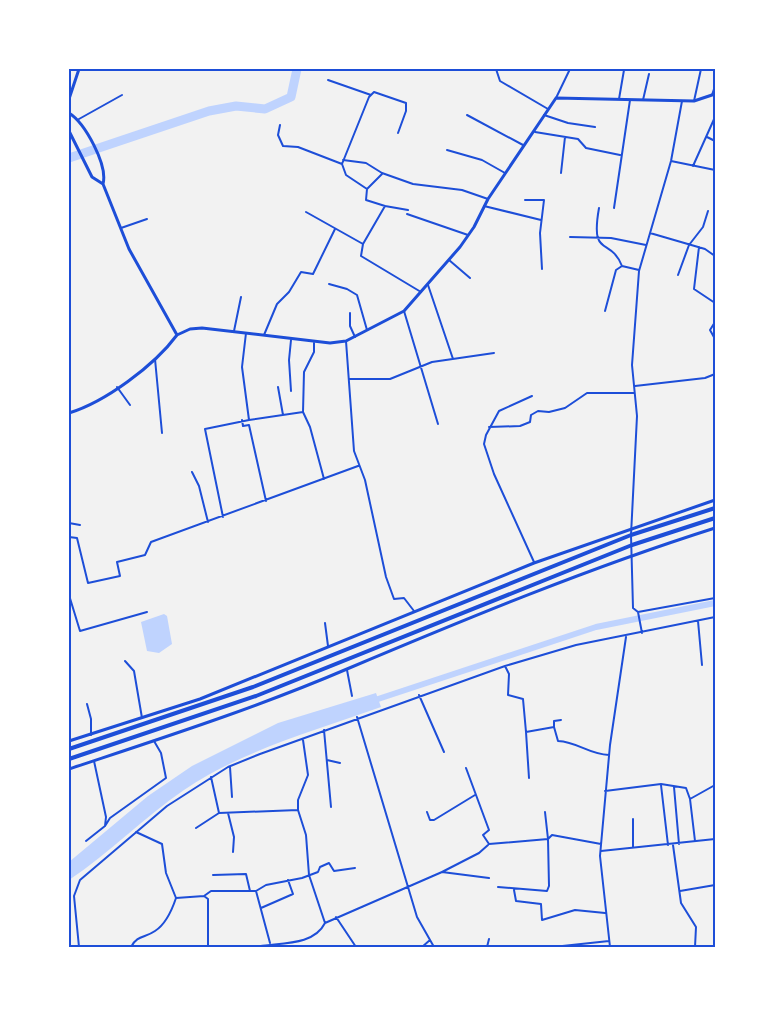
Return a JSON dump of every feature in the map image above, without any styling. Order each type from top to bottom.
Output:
[{"type":"highway","points":[[69,749],[253,687],[631,535],[715,508]]},
{"type":"highway","points":[[69,759],[255,696],[632,545],[715,518]]},
{"type":"street","points":[[69,99],[78,69]]},
{"type":"street","points":[[496,69],[500,81],[548,109]]},
{"type":"street","points":[[69,413],[94,403],[155,359],[177,335],[190,329],[246,332],[315,343],[346,341],[404,311],[468,235],[488,199],[556,98],[570,69]]},
{"type":"street","points":[[694,101],[700,69]]},
{"type":"street","points":[[620,99],[624,70]]},
{"type":"street","points":[[643,100],[648,74]]},
{"type":"street","points":[[328,80],[371,95]]},
{"type":"street","points":[[556,98],[694,101],[714,95],[715,86]]},
{"type":"street","points":[[367,189],[346,175],[342,165],[374,92],[406,103],[406,111],[398,133]]},
{"type":"street","points":[[79,119],[122,95]]},
{"type":"street","points":[[614,208],[620,155],[630,100]]},
{"type":"street","points":[[642,633],[638,612],[634,610],[631,535],[637,416],[632,365],[639,270],[671,161],[682,101]]},
{"type":"street","points":[[69,113],[79,119],[106,172],[103,184]]},
{"type":"street","points":[[467,115],[524,145]]},
{"type":"street","points":[[544,115],[568,123],[595,127]]},
{"type":"street","points":[[693,166],[715,117]]},
{"type":"street","points":[[280,124],[278,135],[283,146],[298,147],[342,165]]},
{"type":"street","points":[[69,132],[92,177],[103,184],[129,249],[177,335]]},
{"type":"street","points":[[535,132],[579,139],[586,148],[620,155]]},
{"type":"street","points":[[561,173],[565,137]]},
{"type":"street","points":[[707,137],[715,141]]},
{"type":"street","points":[[447,150],[482,160],[505,173]]},
{"type":"street","points":[[343,160],[366,163],[382,173],[413,184],[462,190],[488,199]]},
{"type":"street","points":[[671,161],[715,170]]},
{"type":"street","points":[[382,173],[367,189],[366,200],[408,210]]},
{"type":"street","points":[[525,200],[544,200],[541,220],[542,269]]},
{"type":"street","points":[[385,206],[363,244],[361,256],[421,292]]},
{"type":"street","points":[[484,206],[541,220]]},
{"type":"street","points":[[599,208],[597,238],[600,246],[617,256],[622,266]]},
{"type":"street","points":[[678,275],[689,245],[703,227],[708,211]]},
{"type":"street","points":[[306,212],[363,244]]},
{"type":"street","points":[[407,214],[468,235]]},
{"type":"street","points":[[122,228],[147,219]]},
{"type":"street","points":[[264,335],[279,300],[289,292],[301,272],[313,274],[335,229]]},
{"type":"street","points":[[650,233],[699,248],[715,256]]},
{"type":"street","points":[[570,237],[597,238],[646,245]]},
{"type":"street","points":[[699,248],[694,289],[715,303]]},
{"type":"street","points":[[449,260],[470,278]]},
{"type":"street","points":[[605,311],[616,270],[622,266],[639,270]]},
{"type":"street","points":[[329,284],[352,291],[357,296],[367,330]]},
{"type":"street","points":[[428,285],[453,359]]},
{"type":"street","points":[[234,331],[241,297]]},
{"type":"street","points":[[404,311],[423,367],[438,424]]},
{"type":"street","points":[[350,313],[350,326],[355,337]]},
{"type":"street","points":[[715,322],[710,330],[715,339]]},
{"type":"street","points":[[246,332],[242,367],[249,420]]},
{"type":"street","points":[[291,340],[289,360],[291,392]]},
{"type":"street","points":[[346,341],[354,451],[365,480],[386,577],[394,599],[404,598],[414,611]]},
{"type":"street","points":[[315,343],[314,352],[304,372],[303,412],[310,427],[324,479]]},
{"type":"street","points":[[349,379],[390,379],[432,362],[495,353]]},
{"type":"street","points":[[155,359],[162,433]]},
{"type":"street","points":[[634,386],[705,378],[715,374]]},
{"type":"street","points":[[117,387],[130,405]]},
{"type":"street","points":[[278,387],[283,416]]},
{"type":"street","points":[[489,427],[522,426],[531,421],[531,415],[538,411],[549,412],[565,408],[588,393],[634,393]]},
{"type":"street","points":[[532,396],[499,411],[489,427],[484,444],[534,563]]},
{"type":"street","points":[[223,517],[205,429],[242,420],[303,412]]},
{"type":"street","points":[[242,420],[243,426],[249,425],[266,501]]},
{"type":"street","points":[[69,537],[77,538],[88,583],[120,576],[117,562],[145,555],[151,542],[358,466]]},
{"type":"street","points":[[192,472],[205,506],[208,522]]},
{"type":"street","points":[[69,741],[200,699],[534,563],[715,500]]},
{"type":"street","points":[[69,523],[80,525]]},
{"type":"street","points":[[69,769],[154,741],[347,669],[528,594],[633,555],[715,528]]},
{"type":"street","points":[[69,595],[70,605],[80,631],[147,612]]},
{"type":"street","points":[[638,612],[715,598]]},
{"type":"street","points":[[79,947],[74,902],[77,886],[84,877],[167,806],[230,767],[419,695],[505,666],[576,645],[626,637],[715,617]]},
{"type":"street","points":[[698,621],[702,665]]},
{"type":"street","points":[[325,623],[328,646]]},
{"type":"street","points":[[610,947],[605,913],[601,844],[609,755],[626,637]]},
{"type":"street","points":[[125,661],[134,671],[142,718]]},
{"type":"street","points":[[505,666],[510,674],[508,695],[522,699],[529,778]]},
{"type":"street","points":[[347,669],[352,696]]},
{"type":"street","points":[[419,695],[444,752]]},
{"type":"street","points":[[87,704],[91,719],[91,735]]},
{"type":"street","points":[[358,718],[417,916],[434,947]]},
{"type":"street","points":[[561,720],[554,721],[558,741],[570,742],[592,754],[609,755]]},
{"type":"street","points":[[526,732],[554,727]]},
{"type":"street","points":[[324,730],[332,807]]},
{"type":"street","points":[[303,740],[308,775],[298,800],[298,810],[306,835],[309,875],[325,922]]},
{"type":"street","points":[[86,841],[105,826],[110,818],[166,778],[161,753],[154,741]]},
{"type":"street","points":[[327,760],[340,763]]},
{"type":"street","points":[[94,761],[106,817],[105,826]]},
{"type":"street","points":[[230,767],[232,797]]},
{"type":"street","points":[[466,768],[489,830],[483,835],[489,844]]},
{"type":"street","points":[[212,777],[219,813]]},
{"type":"street","points":[[605,791],[661,784],[686,788],[690,799],[695,841]]},
{"type":"street","points":[[661,784],[668,845]]},
{"type":"street","points":[[690,799],[715,785]]},
{"type":"street","points":[[674,787],[679,844]]},
{"type":"street","points":[[427,812],[430,820],[434,820],[475,795]]},
{"type":"street","points":[[196,828],[219,813],[298,810]]},
{"type":"street","points":[[498,887],[514,890],[549,889],[545,812]]},
{"type":"street","points":[[228,813],[234,837],[233,852]]},
{"type":"street","points":[[633,819],[633,847]]},
{"type":"street","points":[[131,947],[142,935],[153,933],[163,923],[176,898],[166,873],[162,844],[136,832]]},
{"type":"street","points":[[254,947],[270,943],[294,945],[316,936],[325,922],[442,872],[479,854],[489,844],[548,839],[557,835],[601,844]]},
{"type":"street","points":[[601,851],[715,839]]},
{"type":"street","points":[[673,845],[681,903],[696,927],[695,947]]},
{"type":"street","points":[[176,898],[204,896],[211,891],[256,891],[266,885],[309,875],[329,863],[334,872],[355,868]]},
{"type":"street","points":[[442,872],[489,878]]},
{"type":"street","points":[[213,875],[246,874],[250,891]]},
{"type":"street","points":[[261,908],[293,894],[288,880]]},
{"type":"street","points":[[680,891],[715,885]]},
{"type":"street","points":[[514,890],[516,901],[541,904],[542,920],[574,910],[605,913]]},
{"type":"street","points":[[256,891],[270,943]]},
{"type":"street","points":[[204,896],[208,899],[208,947]]},
{"type":"street","points":[[336,917],[356,947]]},
{"type":"street","points":[[487,947],[489,939]]},
{"type":"street","points":[[422,947],[430,940]]},
{"type":"street","points":[[553,947],[609,940]]},
{"type":"water","points":[[164,614],[167,616],[172,644],[159,653],[147,651],[141,622]]},
{"type":"water","points":[[376,693],[381,707],[255,752],[184,790],[69,880],[69,862],[148,796],[192,766],[278,723]]},
{"type":"waterway","points":[[69,158],[209,111],[236,106],[265,109],[291,97],[297,69]]},
{"type":"waterway","points":[[372,701],[596,627],[715,603]]}]
